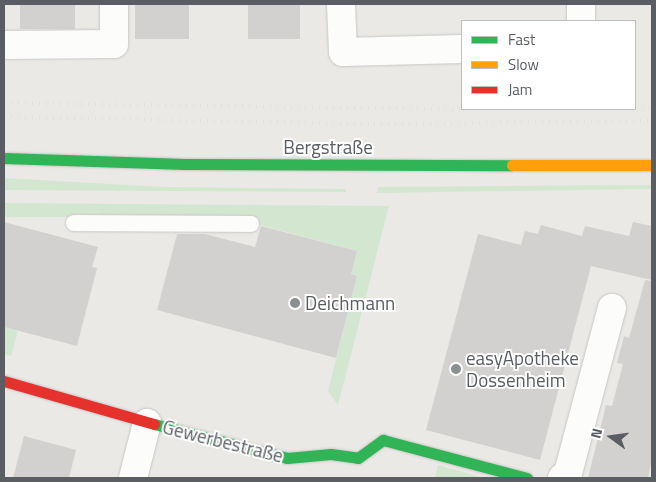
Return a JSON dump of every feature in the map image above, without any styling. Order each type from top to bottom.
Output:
[{"type":"main road","name":"Bergstraße","points":[[4,158],[204,164],[652,165]]},
{"type":"main road","name":"Gewerbestraße","points":[[4,381],[147,423],[287,458],[331,454],[358,458],[383,440],[527,478]]},
{"type":"street","points":[[4,45],[114,44],[114,4]]},
{"type":"street","points":[[341,4],[342,52],[461,49]]},
{"type":"street","points":[[581,4],[581,20]]},
{"type":"street","points":[[562,478],[568,473],[612,308]]},
{"type":"street","name":"Gewerbestraße","points":[[132,478],[147,423]]},
{"type":"lane","points":[[74,223],[251,224]]},
{"type":"green space","points":[[4,178],[164,187],[346,189],[346,192],[4,190]]},
{"type":"green space","points":[[652,185],[652,189],[377,193],[378,187]]},
{"type":"green space","points":[[4,203],[389,206],[338,405],[328,391],[357,276],[351,274],[357,251],[260,225],[187,217],[4,217]]},
{"type":"green space","points":[[4,327],[18,331],[11,356],[4,354]]},
{"type":"green space","points":[[438,465],[484,478],[435,478]]},
{"type":"building","points":[[20,4],[75,4],[75,29],[20,29]]},
{"type":"building","points":[[135,4],[189,4],[189,39],[135,39]]},
{"type":"building","points":[[248,4],[300,4],[300,39],[248,39]]},
{"type":"building","points":[[4,222],[98,247],[92,267],[97,268],[77,346],[4,327]]},
{"type":"building","points":[[633,222],[652,226],[652,280],[591,266],[540,460],[426,430],[478,234],[521,245],[525,231],[538,234],[541,225],[582,236],[585,226],[629,236]]},
{"type":"building","name":"Deichmann","points":[[261,226],[357,251],[351,274],[357,276],[336,358],[157,310],[177,234],[205,234],[255,247]]},
{"type":"building","points":[[645,280],[652,281],[652,459],[648,478],[588,478],[606,405],[612,406],[623,364],[617,363],[624,336],[629,338]]},
{"type":"building","points":[[24,436],[76,450],[69,478],[13,478]]},
{"type":"railway","points":[[4,103],[461,109]]},
{"type":"railway","points":[[636,107],[652,107]]},
{"type":"railway","points":[[4,117],[374,124],[652,121]]},
{"type":"traffic: fast","points":[[4,158],[185,164],[512,165]]},
{"type":"traffic: fast","points":[[154,424],[287,458],[331,454],[358,458],[383,440],[527,478]]},
{"type":"traffic: slow","points":[[512,165],[652,165]]},
{"type":"traffic: jam","points":[[4,381],[154,424]]},
{"type":"place","name":"Deichmann","points":[[295,303]]},
{"type":"place","name":"easyApotheke Dossenheim","points":[[456,369]]}]
